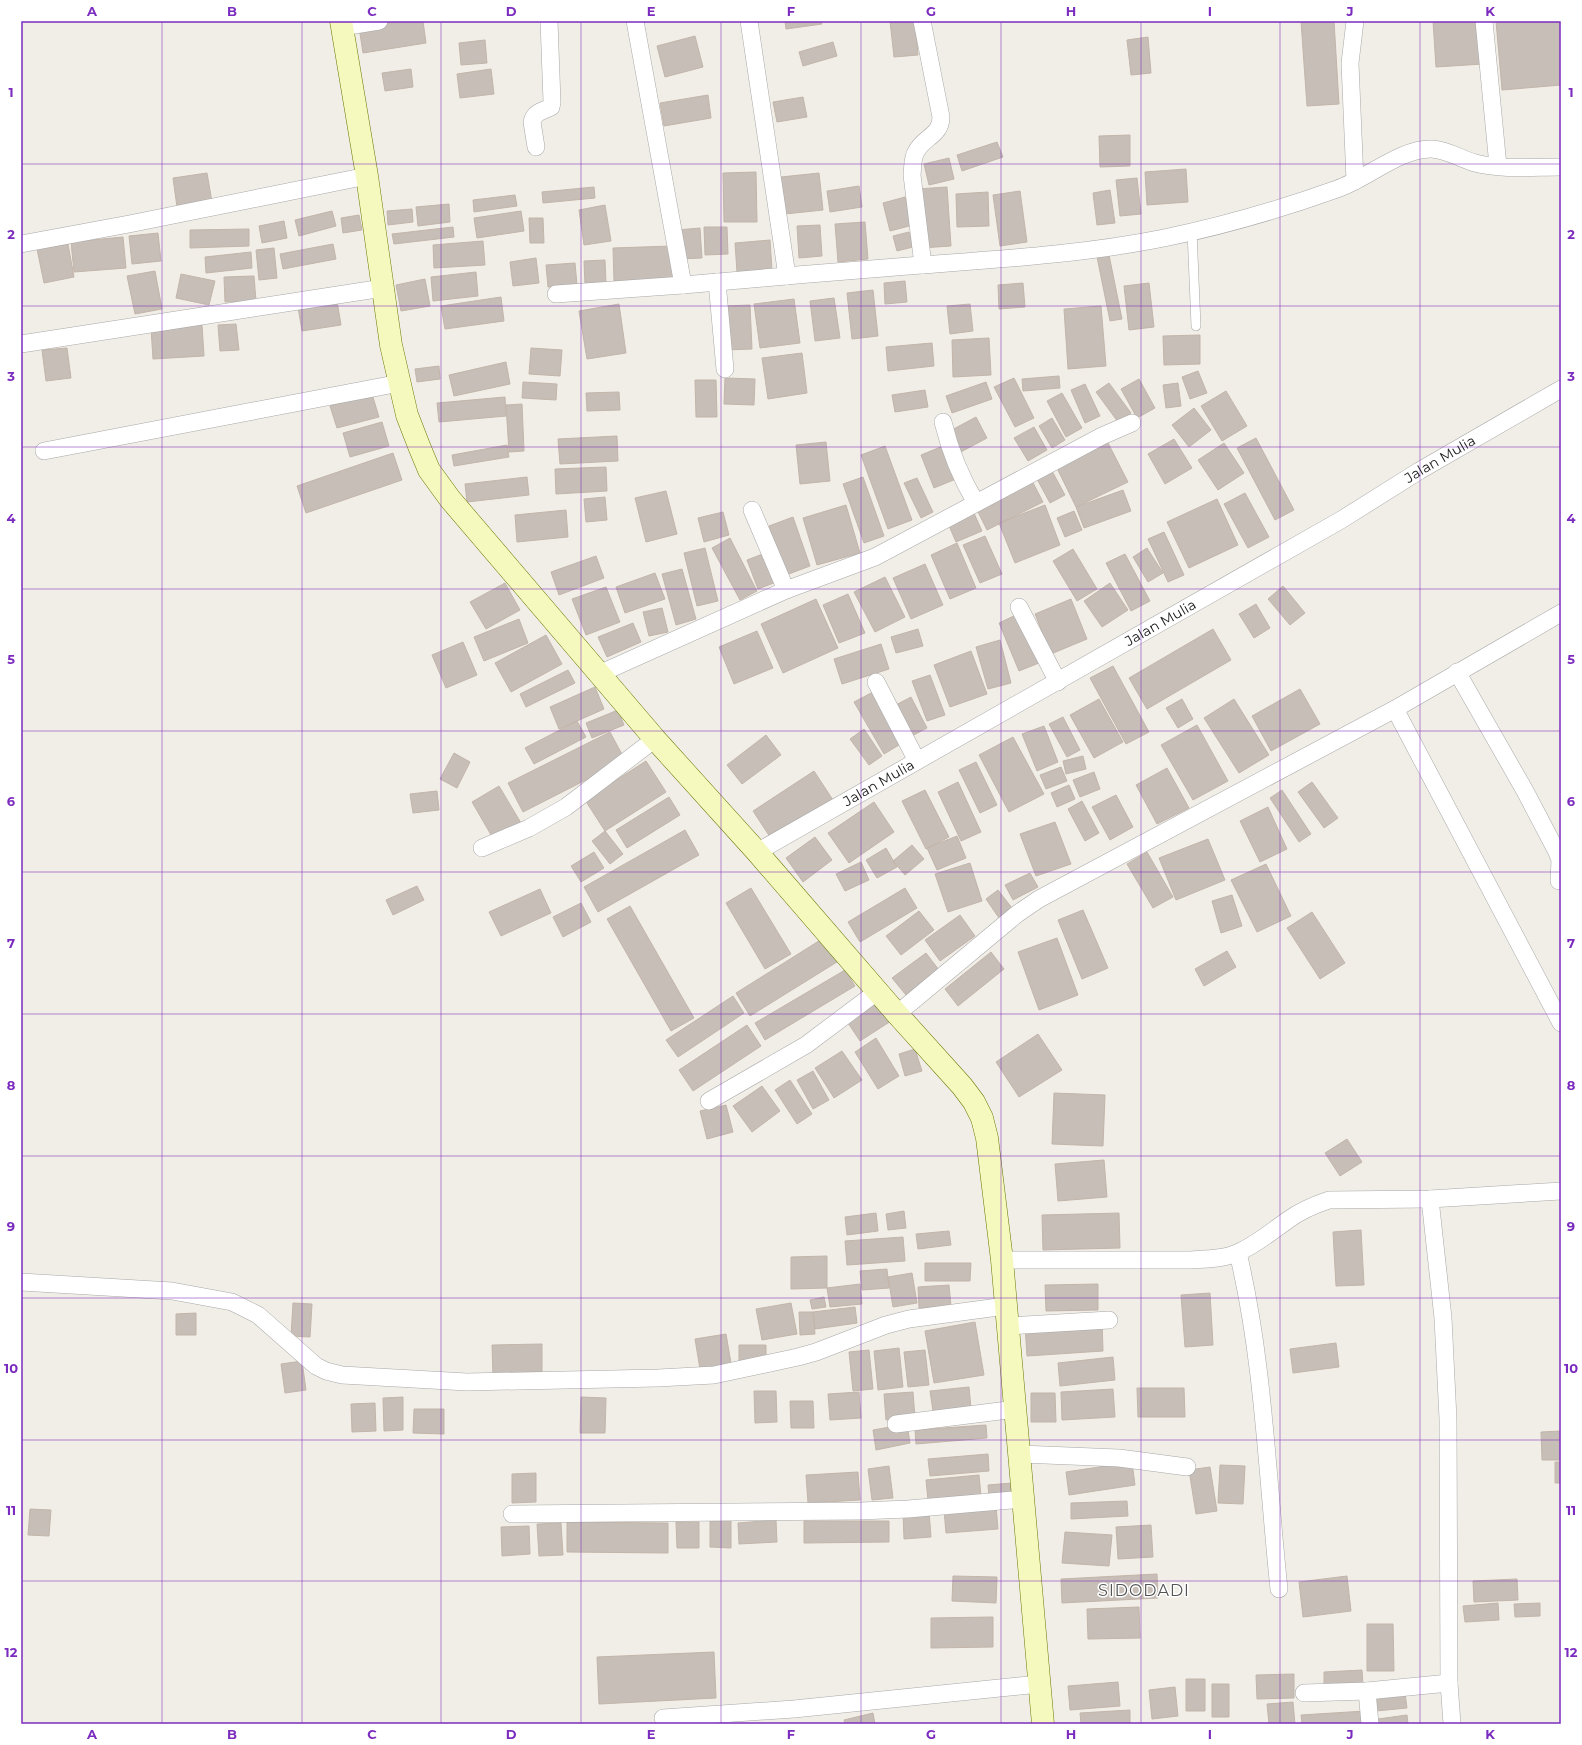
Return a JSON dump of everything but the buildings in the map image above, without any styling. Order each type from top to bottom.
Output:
[{"type":"main road","points":[[341,24],[367,176],[391,345],[408,415],[429,470],[450,499],[654,739],[757,852],[897,1014],[962,1086],[974,1102],[982,1118],[987,1138],[1002,1260],[1043,1724]]},
{"type":"street","points":[[341,24],[379,21]]},
{"type":"street","points":[[536,147],[532,122],[533,118],[538,112],[551,107],[552,102],[549,21]]},
{"type":"street","points":[[635,21],[683,285]]},
{"type":"street","points":[[748,21],[787,276]]},
{"type":"street","points":[[922,21],[941,117],[941,124],[935,134],[920,146],[916,152],[913,162],[912,175],[922,265]]},
{"type":"street","points":[[1355,21],[1350,63],[1355,181]]},
{"type":"street","points":[[1484,21],[1498,166]]},
{"type":"street","points":[[556,294],[951,264],[1087,250],[1162,238],[1247,218],[1340,188],[1404,156],[1417,151],[1432,149],[1456,155],[1475,162],[1498,166],[1561,167]]},
{"type":"street","points":[[21,244],[129,224],[367,176]]},
{"type":"street","points":[[717,282],[725,369]]},
{"type":"street","points":[[21,344],[383,288]]},
{"type":"street","points":[[44,451],[400,383]]},
{"type":"street","name":"Jalan Mulia","points":[[757,852],[1341,520],[1419,470],[1561,389]]},
{"type":"street","points":[[943,422],[954,459],[965,485],[976,503]]},
{"type":"street","points":[[599,674],[786,590],[875,557],[1102,436],[1132,423]]},
{"type":"street","points":[[752,510],[786,590]]},
{"type":"street","points":[[1019,607],[1058,682]]},
{"type":"street","points":[[897,1014],[1017,914],[1039,900],[1395,709],[1561,613]]},
{"type":"street","points":[[1457,672],[1525,791],[1557,852],[1560,860],[1559,881]]},
{"type":"street","points":[[876,682],[918,761]]},
{"type":"street","points":[[1395,709],[1561,1022]]},
{"type":"street","points":[[482,848],[530,828],[566,807],[654,739]]},
{"type":"street","points":[[708,1101],[806,1045],[878,991]]},
{"type":"street","points":[[1002,1260],[1191,1260],[1238,1253],[1262,1239],[1288,1219],[1313,1206],[1329,1200],[1362,1198],[1430,1199],[1561,1191]]},
{"type":"street","points":[[1430,1199],[1443,1318],[1447,1411],[1449,1683],[1452,1724]]},
{"type":"street","points":[[1238,1253],[1246,1287],[1260,1391],[1279,1589]]},
{"type":"street","points":[[21,1282],[164,1290],[216,1298],[232,1302],[258,1315],[316,1366],[326,1372],[342,1375],[467,1382],[658,1378],[714,1375],[777,1363],[816,1352],[886,1325],[909,1319],[1007,1316],[1109,1320]]},
{"type":"street","points":[[896,1424],[1016,1409]]},
{"type":"street","points":[[1020,1454],[1118,1458],[1187,1467]]},
{"type":"street","points":[[512,1514],[860,1512],[1023,1499]]},
{"type":"street","points":[[1304,1693],[1367,1691],[1449,1683]]},
{"type":"street","points":[[663,1718],[794,1709],[1039,1684]]},
{"type":"street","points":[[1367,1691],[1370,1724]]},
{"type":"lane","points":[[1192,231],[1196,326]]},
{"type":"district","name":"SIDODADI","points":[[1144,1590]]}]
